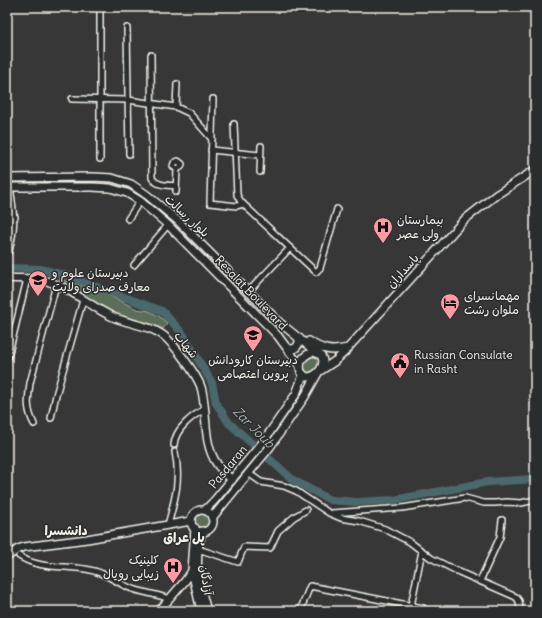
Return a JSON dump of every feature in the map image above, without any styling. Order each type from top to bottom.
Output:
[{"type":"main road","name":"پاسداران","points":[[319,372],[335,361],[348,348],[464,220],[496,195],[535,170]]},
{"type":"main road","name":"بلوار رسالت","points":[[7,178],[93,177],[112,178],[131,184],[177,220],[279,322],[318,353]]},
{"type":"main road","name":"Resalat Boulevard","points":[[9,187],[110,188],[127,193],[168,224],[288,348],[300,366]]},
{"type":"main road","name":"شهاب","points":[[7,278],[46,281],[112,316],[157,331],[170,341],[201,386],[210,448],[216,464],[232,480]]},
{"type":"main road","points":[[279,322],[288,325],[308,341],[324,349],[332,351],[348,348]]},
{"type":"main road","points":[[288,348],[291,350],[295,349],[300,342],[299,338]]},
{"type":"main road","points":[[318,353],[323,360],[319,372],[310,377],[303,375],[300,366],[305,356],[310,353],[318,353],[329,356],[339,354],[348,348]]},
{"type":"main road","name":"Pasdaran","points":[[212,518],[270,447],[304,398],[319,372]]},
{"type":"main road","name":"Pasdaran","points":[[205,510],[263,442],[296,394],[303,375]]},
{"type":"main road","points":[[199,510],[205,510],[212,518],[210,528],[202,531],[195,528],[191,521],[194,513],[199,510]]},
{"type":"main road","points":[[7,557],[18,549],[24,547],[87,539],[191,521]]},
{"type":"main road","name":"آزادگان","points":[[195,528],[192,570],[201,611]]},
{"type":"main road","name":"آزادگان","points":[[202,531],[198,549],[197,575],[206,611]]},
{"type":"main road","points":[[159,611],[192,570]]},
{"type":"main road","points":[[184,581],[190,578],[193,579]]},
{"type":"street","points":[[100,7],[100,159]]},
{"type":"street","points":[[127,28],[129,154]]},
{"type":"street","points":[[152,55],[152,178],[158,184],[176,186]]},
{"type":"street","points":[[176,106],[177,84]]},
{"type":"street","points":[[72,99],[128,100],[176,106],[189,112],[212,139]]},
{"type":"street","points":[[213,99],[210,203],[237,206],[243,204]]},
{"type":"street","points":[[234,124],[236,192],[238,198],[316,272],[320,268],[337,209]]},
{"type":"street","points":[[260,172],[261,146]]},
{"type":"street","points":[[211,150],[260,155]]},
{"type":"street","points":[[176,192],[177,169]]},
{"type":"street","points":[[9,187],[10,201],[15,218],[9,251]]},
{"type":"street","points":[[128,219],[140,202]]},
{"type":"street","points":[[7,217],[15,218]]},
{"type":"street","points":[[134,265],[168,224]]},
{"type":"street","points":[[248,292],[290,248]]},
{"type":"street","points":[[7,361],[27,279]]},
{"type":"street","points":[[34,424],[29,413],[28,397],[30,383],[56,285]]},
{"type":"street","points":[[51,418],[83,300]]},
{"type":"street","points":[[174,445],[174,440],[183,426],[193,416],[205,409]]},
{"type":"street","points":[[168,525],[179,476],[175,452]]},
{"type":"street","points":[[248,474],[261,482],[284,486],[296,491],[329,513],[341,518],[360,521],[385,529],[410,542],[431,558],[516,597],[519,601],[520,611]]},
{"type":"street","points":[[329,513],[402,508],[465,498],[484,503],[521,503],[535,500]]},
{"type":"street","points":[[198,549],[238,562],[244,547],[270,548],[278,531],[294,517],[306,510]]},
{"type":"street","points":[[480,581],[500,537],[502,520]]},
{"type":"street","points":[[411,606],[422,551]]},
{"type":"street","points":[[19,556],[25,560],[42,565],[77,567],[96,571],[131,589],[169,599]]},
{"type":"street","points":[[300,611],[310,586],[423,608]]},
{"type":"green space","points":[[59,279],[100,291],[137,309],[149,311],[159,316],[167,323],[163,329],[119,315],[82,295]]},
{"type":"green space","points":[[315,355],[320,360],[317,369],[313,373],[304,372],[303,363],[310,356]]},
{"type":"green space","points":[[202,512],[208,514],[210,520],[208,526],[202,528],[196,526],[194,520],[196,514]]},
{"type":"waterway","name":"Zar Joub","points":[[7,268],[40,269],[64,275],[162,311],[183,334],[212,383],[216,403],[229,423],[293,480],[330,500],[357,502],[394,500],[488,482],[535,479]]},
{"type":"place","name":"بیمارستان ولی عصر","points":[[383,244]]},
{"type":"place","name":"دبیرستان علوم و معارف صدرای ولایت","points":[[38,297]]},
{"type":"place","name":"مهمانسرای ملوان رشت","points":[[450,320]]},
{"type":"place","name":"دبیرستان کارودانش پروین اعتصامی","points":[[253,352]]},
{"type":"place","name":"Russian Consulate in Rasht","points":[[400,379]]},
{"type":"place","name":"کلینیک زیبایی رویال","points":[[173,584]]},
{"type":"district","name":"دانشسرا","points":[[66,530]]},
{"type":"district","name":"پل عراق","points":[[184,537]]}]
